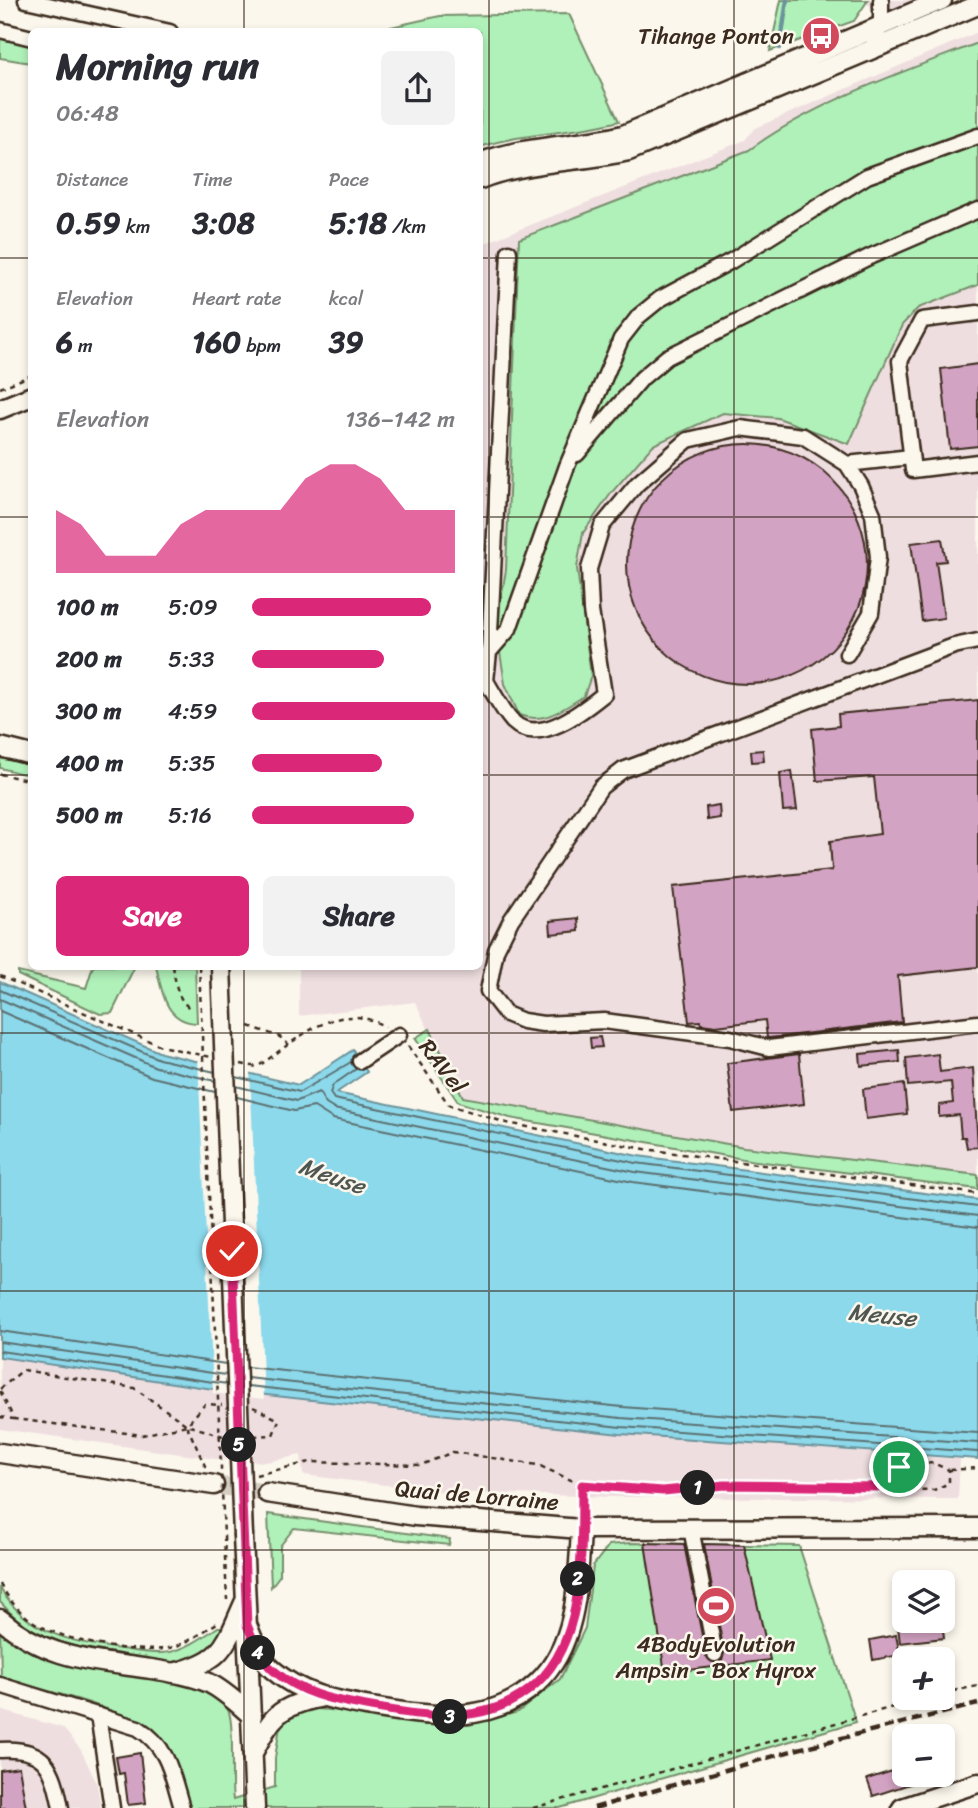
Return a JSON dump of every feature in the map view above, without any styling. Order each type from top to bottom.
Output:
[{"type":"main road","points":[[483,162],[521,151],[588,144],[623,135],[942,0]]},
{"type":"main road","points":[[483,178],[527,167],[593,159],[629,150],[978,5]]},
{"type":"main road","points":[[0,409],[28,398]]},
{"type":"main road","points":[[0,747],[28,754]]},
{"type":"main road","points":[[221,970],[255,1802]]},
{"type":"main road","points":[[0,1452],[220,1483]]},
{"type":"main road","name":"Quai de Lorraine","points":[[267,1493],[416,1516],[581,1528],[978,1528]]},
{"type":"main road","points":[[247,1625],[258,1653],[270,1668],[292,1685],[319,1698],[418,1715],[452,1717],[485,1712],[515,1700],[545,1673],[559,1655],[571,1625],[581,1528]]},
{"type":"main road","points":[[173,1673],[211,1661],[223,1649],[246,1599]]},
{"type":"main road","points":[[0,1619],[23,1639],[54,1652],[173,1673],[207,1682],[227,1694],[251,1716]]},
{"type":"main road","points":[[252,1755],[270,1720],[292,1703],[319,1698]]},
{"type":"main road","points":[[902,1808],[978,1783]]},
{"type":"street","points":[[26,0],[152,28]]},
{"type":"street","points":[[871,50],[881,25],[881,0]]},
{"type":"street","points":[[0,30],[28,37]]},
{"type":"street","points":[[489,652],[509,629],[567,466],[621,339],[639,316],[660,299],[731,261],[867,176],[978,136]]},
{"type":"street","points":[[567,466],[642,378],[667,357],[869,257],[978,210]]},
{"type":"street","points":[[509,252],[486,681],[515,724],[537,731],[577,716],[604,694],[589,569],[602,526],[637,484],[688,440],[740,428],[803,436],[847,464],[873,514],[877,557],[871,613],[847,654]]},
{"type":"street","points":[[978,313],[922,320],[900,362],[913,470],[978,463]]},
{"type":"street","points":[[847,464],[911,457]]},
{"type":"street","points":[[978,641],[954,646],[623,770],[601,786],[511,920],[496,950],[488,991],[506,1014],[523,1021],[543,1024],[604,1021],[730,1038],[769,1048],[978,1023]]},
{"type":"street","points":[[360,1061],[398,1035]]},
{"type":"street","points":[[691,1528],[715,1654]]},
{"type":"street","points":[[0,1685],[138,1728],[154,1738],[167,1755],[181,1808]]},
{"type":"street","points":[[98,1715],[112,1808]]},
{"type":"street","points":[[0,1751],[23,1750],[34,1753],[46,1762],[61,1808]]},
{"type":"path","points":[[0,388],[28,377]]},
{"type":"path","points":[[0,774],[28,780]]},
{"type":"path","points":[[174,970],[177,992],[183,1003],[192,1010]]},
{"type":"path","points":[[199,970],[227,1600]]},
{"type":"path","points":[[0,976],[161,1046],[211,1057]]},
{"type":"path","name":"RAVel","points":[[237,1063],[257,1067],[325,1021],[346,1014],[369,1017],[398,1035],[417,1057],[449,1105],[507,1123],[645,1149],[978,1194]]},
{"type":"path","points":[[249,1026],[280,1037],[289,1045]]},
{"type":"path","points":[[14,1419],[0,1390],[23,1370],[134,1388],[187,1425],[220,1483]]},
{"type":"path","points":[[0,1418],[142,1435],[187,1425]]},
{"type":"path","points":[[250,1476],[310,1462],[421,1465],[453,1452],[538,1465],[582,1485],[663,1491],[725,1485],[934,1490],[949,1483],[949,1470]]},
{"type":"path","points":[[880,1487],[899,1467],[933,1463],[949,1470],[978,1468]]},
{"type":"path","points":[[581,1528],[582,1485]]},
{"type":"path","points":[[0,1584],[19,1610],[33,1621],[68,1637],[107,1645],[170,1648],[223,1619]]},
{"type":"path","points":[[955,1691],[978,1686]]},
{"type":"path","points":[[533,1808],[892,1707]]},
{"type":"shaded area","points":[[868,0],[914,0],[881,14],[867,4]]},
{"type":"shaded area","points":[[978,32],[978,1175],[744,1147],[462,1097],[415,1002],[299,1016],[299,970],[483,970],[483,244],[745,140],[755,128]]},
{"type":"shaded area","points":[[0,1357],[213,1389],[620,1434],[960,1459],[958,1499],[615,1497],[443,1492],[303,1475],[301,1455],[266,1462],[216,1459],[0,1429]]},
{"type":"shaded area","points":[[0,1710],[63,1728],[81,1750],[97,1784],[101,1808],[0,1808]]},
{"type":"green space","points":[[781,0],[868,0],[854,21],[770,51]]},
{"type":"green space","points":[[569,14],[619,121],[514,138],[483,146],[483,28],[386,28],[440,16]]},
{"type":"green space","points":[[0,30],[28,37],[28,63],[0,58]]},
{"type":"green space","points":[[978,43],[978,285],[918,308],[902,325],[849,444],[778,418],[723,413],[653,445],[612,492],[583,533],[577,568],[591,676],[584,696],[545,717],[528,718],[519,715],[505,684],[496,627],[506,570],[519,239],[749,150],[802,117],[831,103],[889,77]]},
{"type":"green space","points":[[0,755],[28,761],[28,775],[0,768]]},
{"type":"green space","points":[[92,970],[133,970],[112,1013],[100,1014],[18,975],[18,972],[86,988]]},
{"type":"green space","points":[[157,970],[195,970],[197,1023],[178,1017],[163,995]]},
{"type":"green space","points":[[430,1029],[463,1097],[744,1147],[978,1175],[978,1189],[749,1160],[510,1118],[458,1102],[415,1038]]},
{"type":"green space","points":[[268,1514],[450,1539],[449,1545],[294,1528],[280,1546],[280,1575],[271,1587]]},
{"type":"green space","points":[[630,1543],[799,1546],[856,1722],[560,1808],[182,1808],[167,1755],[168,1745],[153,1732],[113,1711],[1,1678],[0,1626],[27,1647],[58,1662],[175,1680],[198,1687],[216,1697],[228,1710],[233,1800],[275,1787],[275,1758],[281,1720],[304,1708],[343,1711],[426,1725],[469,1725],[518,1712],[560,1679],[585,1628],[593,1566],[609,1545]]},
{"type":"green space","points":[[0,1588],[23,1616],[68,1639],[103,1647],[164,1653],[189,1645],[221,1627],[222,1642],[185,1664],[77,1649],[53,1643],[25,1628],[0,1602]]},
{"type":"water","name":"Meuse","points":[[0,982],[161,1053],[299,1085],[353,1050],[367,1072],[336,1093],[638,1156],[978,1200],[978,1459],[620,1434],[213,1389],[0,1357]]},
{"type":"pier","points":[[198,1058],[250,1070],[264,1399],[213,1393]]},
{"type":"building","points":[[978,364],[978,446],[950,449],[941,369]]},
{"type":"building","points":[[747,444],[793,453],[814,464],[832,479],[847,497],[858,518],[867,564],[858,610],[847,631],[832,649],[814,664],[793,675],[747,684],[701,675],[680,664],[662,649],[647,631],[636,610],[627,564],[636,518],[647,497],[662,479],[680,464],[701,453]]},
{"type":"building","points":[[942,539],[946,561],[936,562],[944,618],[922,621],[911,543]]},
{"type":"building","points":[[978,700],[978,967],[898,976],[902,1022],[767,1038],[765,1020],[716,1026],[701,1024],[700,1021],[689,1022],[673,887],[832,870],[830,841],[880,834],[874,777],[817,781],[812,729],[839,726],[838,714]]},
{"type":"building","points":[[763,750],[764,761],[752,762],[751,751]]},
{"type":"building","points":[[792,771],[797,810],[783,811],[780,773]]},
{"type":"building","points":[[719,805],[720,818],[707,820],[706,807]]},
{"type":"building","points":[[578,918],[579,931],[551,934],[550,921]]},
{"type":"building","points":[[600,1037],[602,1047],[591,1048],[590,1038]]},
{"type":"building","points":[[899,1050],[900,1062],[861,1066],[860,1054]]},
{"type":"building","points":[[799,1054],[804,1104],[733,1112],[727,1063]]},
{"type":"building","points":[[938,1054],[940,1072],[973,1068],[978,1147],[967,1148],[965,1137],[961,1137],[959,1115],[939,1117],[939,1105],[953,1103],[951,1082],[908,1086],[906,1058]]},
{"type":"building","points":[[904,1084],[907,1114],[866,1119],[863,1089]]},
{"type":"building","points":[[645,1543],[684,1544],[706,1656],[716,1663],[722,1661],[724,1652],[704,1544],[744,1545],[770,1660],[665,1673]]},
{"type":"building","points":[[899,1633],[943,1633],[944,1638],[900,1643]]},
{"type":"building","points":[[896,1635],[898,1647],[892,1647],[892,1656],[873,1660],[870,1640]]},
{"type":"building","points":[[140,1753],[146,1803],[128,1805],[124,1773],[119,1774],[116,1757]]},
{"type":"building","points":[[19,1767],[26,1808],[0,1808],[0,1770]]},
{"type":"building","points":[[892,1771],[892,1787],[900,1787],[873,1796],[867,1779]]},
{"type":"waterway","points":[[780,48],[787,0]]},
{"type":"tunnel","points":[[214,1485],[267,1493]]},
{"type":"railway","points":[[594,1808],[798,1749],[978,1704]]},
{"type":"place","name":"Tihange Ponton","points":[[821,36]]},
{"type":"place","name":"4BodyEvolution Ampsin - Box Hyrox","points":[[716,1606]]},
{"type":"route","points":[[232,1251],[247,1625],[258,1653],[270,1668],[292,1685],[319,1698],[418,1715],[452,1717],[485,1712],[515,1700],[538,1682],[559,1655],[571,1625],[578,1576],[582,1485],[663,1491],[725,1485],[880,1487],[899,1467]]}]
